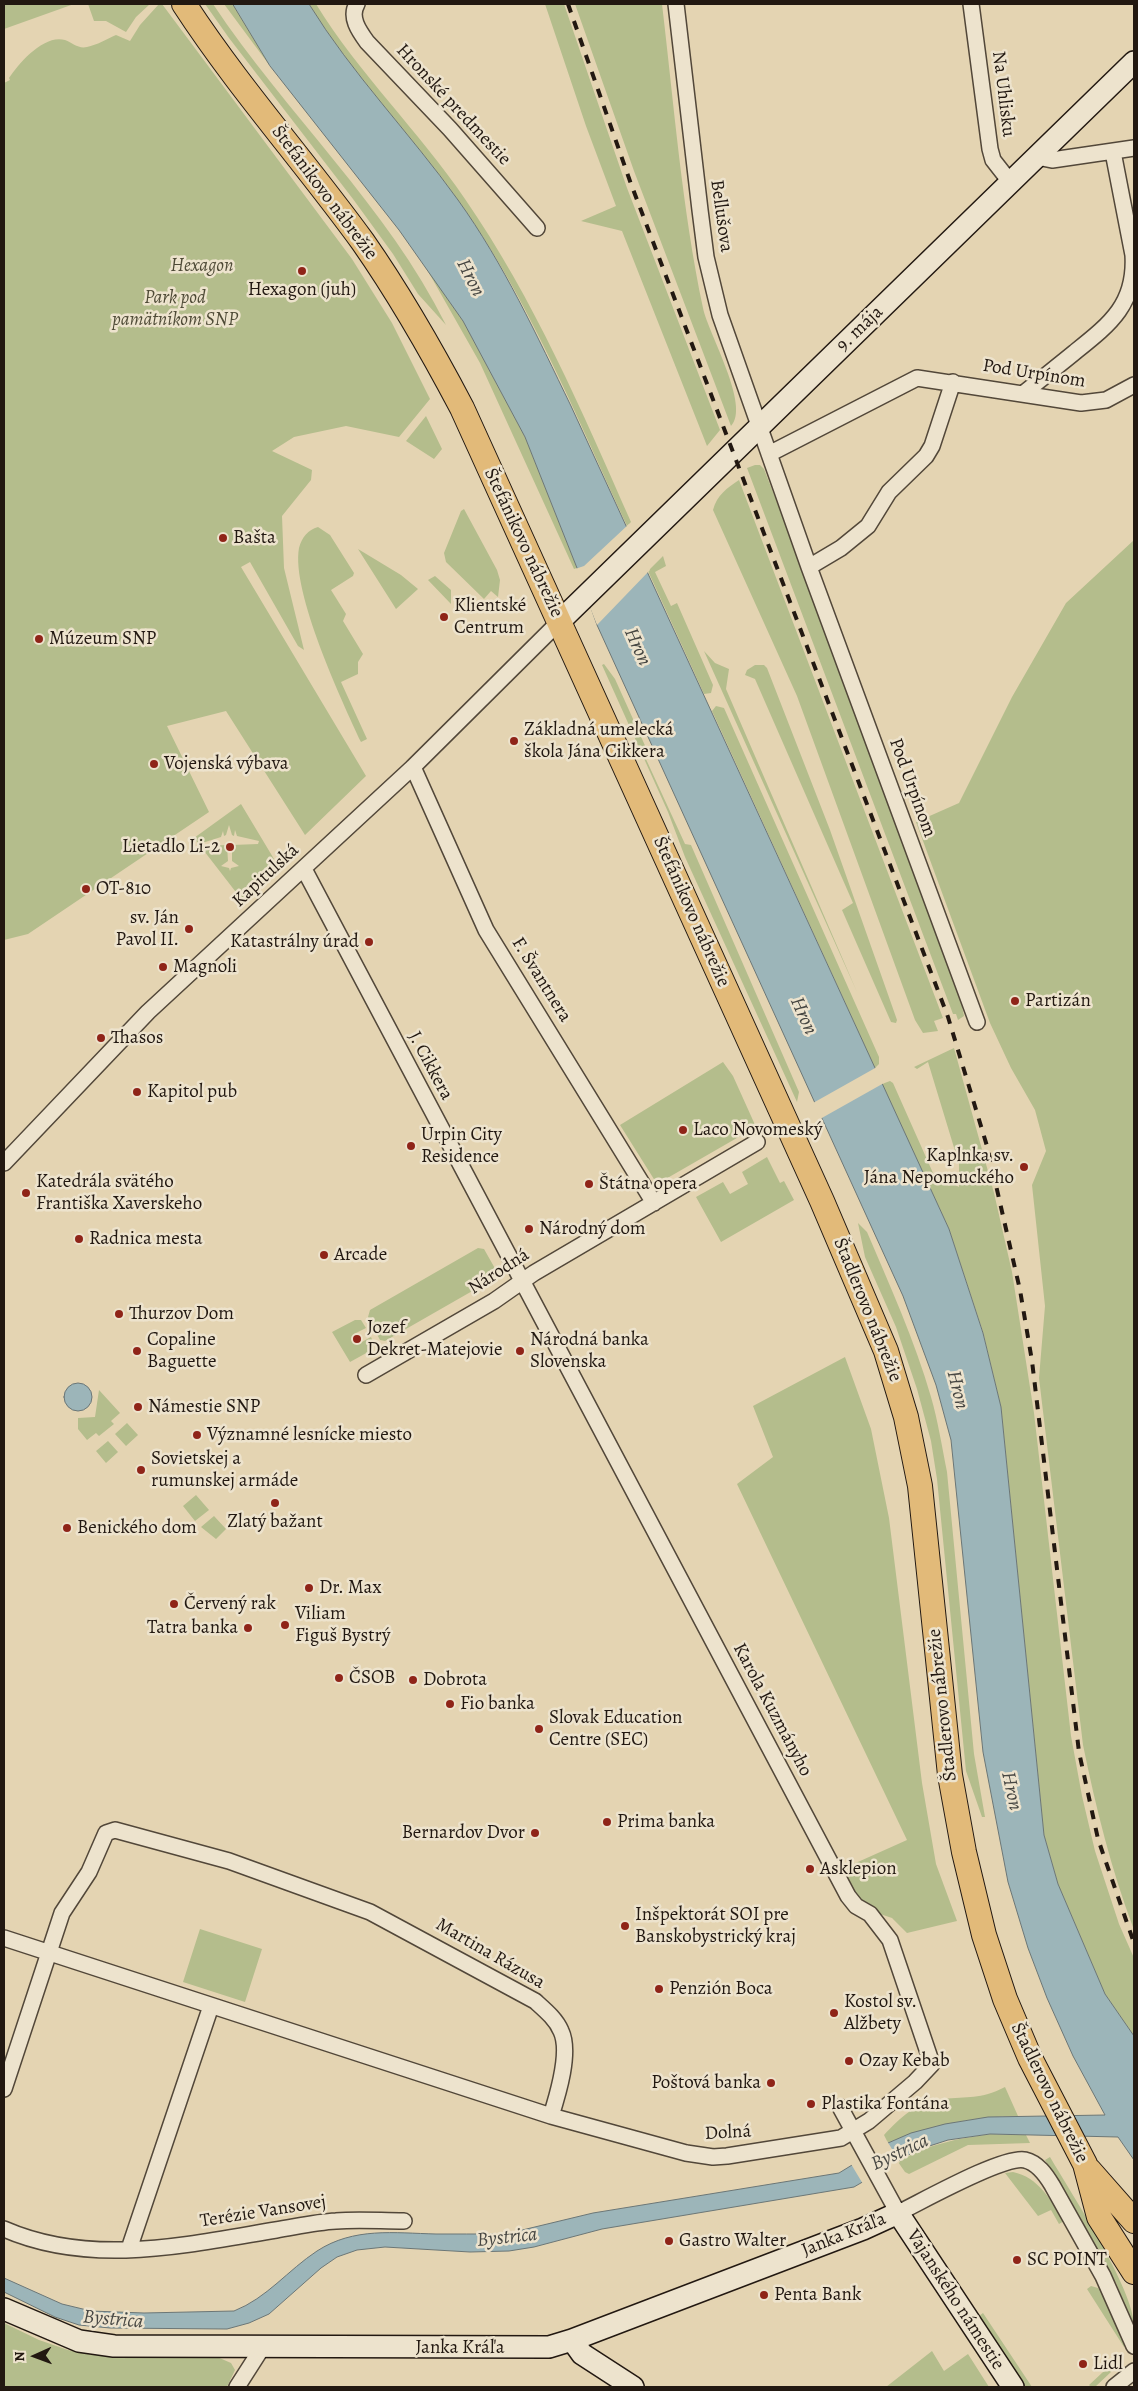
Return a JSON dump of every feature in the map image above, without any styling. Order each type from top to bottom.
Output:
[{"type":"main road","name":"Štefánikovo nábrežie","points":[[184,4],[224,62],[363,243],[408,311],[462,408],[788,1127]]},
{"type":"main road","name":"Štadlerovo nábrežie","points":[[788,1127],[872,1316],[894,1376],[906,1416],[920,1486],[950,1775],[971,1882],[991,1960],[1030,2058],[1085,2164],[1099,2216],[1134,2272]]},
{"type":"main road","points":[[1085,2164],[1134,2220]]},
{"type":"street","name":"Hronské predmestie","points":[[357,4],[354,8],[355,20],[359,31],[367,42],[450,129],[537,228]]},
{"type":"street","name":"Bellušova","points":[[676,4],[706,257],[720,315],[758,426]]},
{"type":"street","name":"Na Uhlisku","points":[[971,4],[990,149],[994,160],[1011,183]]},
{"type":"street","name":"9. mája","points":[[559,622],[758,426],[1134,62]]},
{"type":"street","points":[[1037,157],[1052,160],[1134,148]]},
{"type":"street","points":[[1024,393],[1106,326],[1120,310],[1130,290],[1134,269],[1133,255],[1113,152]]},
{"type":"street","name":"Pod Urpínom","points":[[769,454],[873,401],[909,380],[926,378],[1089,403],[1106,400],[1134,386]]},
{"type":"street","name":"Pod Urpínom","points":[[809,568],[841,548],[868,526],[889,492],[926,456],[932,446],[953,382]]},
{"type":"street","name":"Pod Urpínom","points":[[758,426],[978,1022]]},
{"type":"street","name":"Kapitulská","points":[[4,1163],[148,1012],[413,767],[559,622]]},
{"type":"street","name":"F. Švantnera","points":[[413,767],[486,930],[654,1203]]},
{"type":"street","name":"J. Cikkera","points":[[304,869],[521,1282]]},
{"type":"street","name":"Národná","points":[[366,1375],[494,1301],[521,1282],[758,1142]]},
{"type":"street","name":"Karola Kuzmányho","points":[[521,1282],[852,1901],[856,1906],[870,1914],[890,1940],[932,2064],[928,2070],[869,2121],[853,2131]]},
{"type":"street","name":"Martina Rázusa","points":[[4,2089],[64,1910],[89,1872],[106,1834],[115,1830],[174,1845],[278,1877],[370,1912],[514,1989],[544,2009],[562,2031],[565,2055],[551,2116]]},
{"type":"street","points":[[4,1938],[551,2116]]},
{"type":"street","points":[[129,2249],[211,2006]]},
{"type":"street","points":[[840,2107],[853,2131]]},
{"type":"street","name":"Dolná","points":[[551,2116],[686,2153],[713,2157],[781,2149],[841,2138],[853,2131]]},
{"type":"street","name":"Vajanského námestie","points":[[853,2131],[898,2213],[1013,2387]]},
{"type":"street","name":"Vajanského námestie","points":[[898,2213],[967,2179],[1014,2160],[1024,2159],[1034,2164],[1048,2178],[1103,2276],[1134,2346]]},
{"type":"street","name":"Janka Kráľa","points":[[4,2309],[78,2341],[98,2344],[262,2348],[549,2347],[572,2340],[864,2228],[898,2213]]},
{"type":"street","name":"Terézie Vansovej","points":[[4,2229],[49,2244],[79,2250],[129,2249],[188,2245],[335,2221],[404,2221]]},
{"type":"street","points":[[572,2340],[582,2354],[633,2387]]},
{"type":"street","points":[[237,2387],[262,2348]]},
{"type":"street","points":[[1114,2387],[1134,2371]]},
{"type":"green space","points":[[4,4],[74,4],[4,29]]},
{"type":"green space","points":[[88,4],[150,4],[136,17],[126,32],[106,21],[94,21]]},
{"type":"green space","name":"Park pod pamätníkom SNP","points":[[159,4],[162,4],[352,259],[392,323],[430,399],[399,437],[346,426],[294,437],[272,451],[312,470],[311,480],[282,516],[284,568],[304,650],[298,646],[250,562],[241,567],[366,776],[305,835],[226,711],[167,726],[209,812],[28,934],[4,940],[4,83],[10,80],[9,78],[19,65],[33,51],[49,41],[65,40],[84,47],[94,45],[116,35],[130,41],[140,25]]},
{"type":"green space","points":[[205,4],[213,4],[272,84],[366,200],[422,282],[446,325],[418,294],[393,254],[353,199]]},
{"type":"green space","points":[[224,4],[233,4],[270,66]]},
{"type":"green space","points":[[309,4],[316,4],[370,79],[447,174],[490,237],[556,356],[631,522],[627,526],[550,359],[507,277],[484,238],[440,175],[344,55]]},
{"type":"green space","points":[[545,4],[564,4],[627,188],[720,430],[707,446],[622,231],[581,221],[616,206],[586,126]]},
{"type":"green space","points":[[575,4],[662,4],[689,233],[706,319],[726,369],[736,403],[736,416],[731,426],[634,171]]},
{"type":"green space","points":[[425,266],[463,321],[525,437],[577,568],[574,569],[480,363]]},
{"type":"green space","points":[[426,416],[442,449],[434,459],[406,441]]},
{"type":"green space","points":[[760,465],[764,469],[802,567],[962,1006],[964,1016],[958,1020],[956,1014],[953,1014],[747,468]]},
{"type":"green space","points":[[739,480],[943,1018],[934,1021],[938,1031],[923,1033],[915,1020],[797,696],[713,510],[720,496]]},
{"type":"green space","points":[[464,509],[497,570],[500,580],[498,597],[491,591],[484,599],[446,562],[444,553],[461,511]]},
{"type":"green space","points":[[318,527],[330,535],[354,573],[353,576],[331,590],[346,614],[343,621],[363,654],[358,662],[358,674],[341,682],[367,739],[361,742],[320,646],[303,591],[299,567],[299,548],[306,534]]},
{"type":"green space","points":[[1134,540],[1134,1930],[1105,1838],[1083,1745],[1039,1378],[1045,1306],[1032,1185],[1046,1151],[1035,1110],[1011,1068],[990,1023],[916,822],[959,803],[1012,697],[1066,603]]},
{"type":"green space","points":[[358,549],[401,575],[418,589],[396,609]]},
{"type":"green space","points":[[663,556],[666,566],[655,572],[671,606],[677,603],[713,685],[711,693],[704,694],[648,571]]},
{"type":"green space","points":[[435,576],[451,590],[451,604],[428,580]]},
{"type":"green space","points":[[704,651],[715,663],[729,669],[726,689],[857,992]]},
{"type":"green space","points":[[604,664],[615,679],[647,750],[645,757],[685,844],[691,845],[799,1092],[797,1102],[685,857],[668,812],[602,665]]},
{"type":"green space","points":[[755,665],[764,665],[767,668],[830,830],[897,1020],[896,1023],[891,1022],[842,910],[853,903],[755,679],[745,675],[747,670]]},
{"type":"green space","points":[[716,706],[724,708],[879,1057],[879,1064],[875,1068],[712,711]]},
{"type":"green space","points":[[241,804],[274,859],[273,872],[242,900],[194,838]],"holes":[[[229,825],[234,836],[235,830],[237,836],[259,841],[258,844],[232,845],[232,861],[239,866],[231,868],[230,871],[229,868],[221,866],[228,861],[227,845],[202,846],[199,844],[221,837],[223,831],[224,836],[226,835]]]},
{"type":"green space","points":[[954,1048],[994,1193],[1012,1272],[1034,1413],[1071,1736],[1095,1851],[1119,1924],[1134,1958],[1134,2036],[1105,1994],[1058,1884],[1044,1835],[1001,1407],[983,1332],[949,1229],[882,1084],[890,1081],[893,1083],[933,1173],[959,1187],[959,1164],[928,1062],[917,1069],[914,1067]]},
{"type":"green space","points":[[723,1062],[733,1076],[756,1127],[657,1184],[620,1125]]},
{"type":"green space","points":[[767,1157],[780,1183],[784,1181],[794,1200],[721,1242],[696,1197],[723,1182],[730,1194],[748,1184],[742,1172]]},
{"type":"green space","points":[[858,1223],[867,1232],[902,1314],[925,1376],[938,1425],[947,1472],[974,1754],[985,1817],[982,1817],[966,1771],[937,1479],[931,1441],[917,1389],[896,1327],[865,1257]]},
{"type":"green space","points":[[478,1248],[484,1249],[497,1272],[495,1278],[385,1341],[380,1340],[368,1317],[370,1310]]},
{"type":"green space","points":[[355,1320],[361,1320],[366,1328],[354,1334],[358,1344],[371,1337],[374,1344],[370,1351],[350,1362],[332,1332]]},
{"type":"green space","points":[[845,1357],[871,1429],[889,1518],[922,1783],[936,1864],[957,1921],[907,1933],[892,1918],[862,1908],[840,1870],[907,1840],[737,1484],[773,1457],[753,1406]]},
{"type":"green space","points":[[99,1390],[120,1413],[111,1421],[114,1424],[99,1436],[96,1433],[87,1440],[78,1429],[78,1418],[95,1417]]},
{"type":"green space","points":[[127,1423],[138,1435],[126,1446],[115,1434]]},
{"type":"green space","points":[[108,1441],[118,1452],[106,1463],[96,1451]]},
{"type":"green space","points":[[196,1495],[209,1510],[195,1521],[183,1506]]},
{"type":"green space","points":[[214,1516],[226,1529],[216,1539],[201,1527]]},
{"type":"green space","points":[[200,1929],[262,1949],[245,2002],[183,1982]]},
{"type":"green space","points":[[1005,2087],[1018,2116],[984,2118],[952,2123],[920,2131],[888,2143],[884,2135],[910,2111],[925,2103],[933,2100],[981,2096]]},
{"type":"green space","points":[[990,2134],[1026,2135],[1030,2143],[968,2145],[909,2174],[905,2172],[898,2162],[942,2143]]},
{"type":"green space","points":[[1050,2157],[1113,2266],[1124,2289],[1134,2326],[1116,2283],[1045,2160]]},
{"type":"green space","points":[[1013,2172],[1037,2184],[1064,2221],[1059,2224],[1051,2210],[1038,2216],[1005,2173]]},
{"type":"green space","points":[[1091,2286],[1098,2288],[1103,2293],[1124,2342],[1124,2347],[1087,2289]]},
{"type":"green space","points":[[983,2313],[1032,2387],[1025,2387],[979,2316]]},
{"type":"green space","points":[[4,2323],[39,2340],[68,2350],[92,2355],[215,2356],[231,2363],[235,2370],[227,2387],[4,2387]]},
{"type":"green space","points":[[932,2351],[944,2371],[968,2354],[989,2387],[886,2387]]},
{"type":"green space","points":[[1116,2360],[1111,2372],[1095,2387],[1089,2385]]},
{"type":"water","points":[[233,4],[309,4],[362,79],[440,175],[475,224],[490,249],[519,301],[571,406],[949,1229],[983,1333],[1001,1407],[1044,1835],[1058,1884],[1105,1994],[1134,2036],[1134,2160],[1118,2137],[990,2134],[948,2140],[917,2150],[854,2187],[602,2229],[534,2247],[509,2251],[470,2252],[385,2247],[357,2250],[337,2257],[321,2268],[269,2314],[249,2323],[227,2329],[110,2328],[79,2325],[55,2317],[4,2292],[4,2278],[62,2304],[91,2311],[144,2313],[234,2311],[257,2299],[306,2258],[331,2243],[345,2238],[375,2233],[497,2234],[514,2232],[593,2213],[839,2173],[888,2143],[911,2133],[945,2124],[988,2117],[1105,2115],[1073,2056],[1047,1998],[1028,1948],[1008,1882],[983,1752],[951,1440],[936,1385],[903,1296],[597,625],[577,568],[525,437],[463,321],[399,230],[270,66]]},
{"type":"water","points":[[78,1383],[88,1387],[92,1397],[88,1407],[78,1411],[68,1407],[64,1397],[68,1387]]},
{"type":"pier","points":[[629,524],[650,570],[597,625],[575,569],[584,566]]},
{"type":"pier","points":[[877,1067],[884,1083],[820,1119],[813,1103]]},
{"type":"pier","points":[[887,2141],[900,2162],[863,2184],[851,2164]]},
{"type":"railway","points":[[568,4],[631,184],[948,1017],[987,1146],[1020,1290],[1032,1361],[1079,1752],[1098,1839],[1134,1943]]},
{"type":"place","name":"Hexagon (juh)","points":[[302,271]]},
{"type":"place","name":"Bašta","points":[[223,538]]},
{"type":"place","name":"Klientské Centrum","points":[[444,617]]},
{"type":"place","name":"Múzeum SNP","points":[[39,639]]},
{"type":"place","name":"Základná umelecká škola Jána Cikkera","points":[[514,741]]},
{"type":"place","name":"Vojenská výbava","points":[[154,764]]},
{"type":"place","name":"Lietadlo Li-2","points":[[230,847]]},
{"type":"place","name":"OT-810","points":[[86,889]]},
{"type":"place","name":"sv. Ján Pavol II.","points":[[189,929]]},
{"type":"place","name":"Katastrálny úrad","points":[[369,942]]},
{"type":"place","name":"Magnoli","points":[[163,967]]},
{"type":"place","name":"Partizán","points":[[1015,1001]]},
{"type":"place","name":"Thasos","points":[[101,1038]]},
{"type":"place","name":"Kapitol pub","points":[[137,1092]]},
{"type":"place","name":"Laco Novomeský","points":[[683,1130]]},
{"type":"place","name":"Urpin City Residence","points":[[411,1146]]},
{"type":"place","name":"Kaplnka sv. Jána Nepomuckého","points":[[1024,1167]]},
{"type":"place","name":"Štátna opera","points":[[589,1184]]},
{"type":"place","name":"Katedrála svätého Františka Xaverskeho","points":[[26,1193]]},
{"type":"place","name":"Národný dom","points":[[529,1229]]},
{"type":"place","name":"Radnica mesta","points":[[79,1239]]},
{"type":"place","name":"Arcade","points":[[324,1255]]},
{"type":"place","name":"Thurzov Dom","points":[[119,1314]]},
{"type":"place","name":"Jozef Dekret-Matejovie","points":[[357,1339]]},
{"type":"place","name":"Copaline Baguette","points":[[137,1351]]},
{"type":"place","name":"Národná banka Slovenska","points":[[520,1351]]},
{"type":"place","name":"Námestie SNP","points":[[138,1407]]},
{"type":"place","name":"Významné lesnícke miesto","points":[[197,1435]]},
{"type":"place","name":"Sovietskej a rumunskej armáde","points":[[141,1470]]},
{"type":"place","name":"Zlatý bažant","points":[[275,1503]]},
{"type":"place","name":"Benického dom","points":[[67,1528]]},
{"type":"place","name":"Dr. Max","points":[[309,1588]]},
{"type":"place","name":"Červený rak","points":[[174,1604]]},
{"type":"place","name":"Viliam Figuš Bystrý","points":[[285,1625]]},
{"type":"place","name":"Tatra banka","points":[[248,1628]]},
{"type":"place","name":"ČSOB","points":[[339,1678]]},
{"type":"place","name":"Dobrota","points":[[413,1680]]},
{"type":"place","name":"Fio banka","points":[[450,1704]]},
{"type":"place","name":"Slovak Education Centre (SEC)","points":[[539,1729]]},
{"type":"place","name":"Prima banka","points":[[607,1822]]},
{"type":"place","name":"Bernardov Dvor","points":[[535,1833]]},
{"type":"place","name":"Asklepion","points":[[810,1869]]},
{"type":"place","name":"Inšpektorát SOI pre Banskobystrický kraj","points":[[625,1926]]},
{"type":"place","name":"Penzión Boca","points":[[659,1989]]},
{"type":"place","name":"Kostol sv. Alžbety","points":[[834,2013]]},
{"type":"place","name":"Ozay Kebab","points":[[849,2061]]},
{"type":"place","name":"Poštová banka","points":[[771,2083]]},
{"type":"place","name":"Plastika Fontána","points":[[811,2104]]},
{"type":"place","name":"Gastro Walter","points":[[669,2241]]},
{"type":"place","name":"SC POINT","points":[[1017,2260]]},
{"type":"place","name":"Penta Bank","points":[[764,2295]]},
{"type":"place","name":"Lidl","points":[[1083,2364]]},
{"type":"park label","name":"Hexagon","points":[[202,266]]},
{"type":"water label","name":"Hron","points":[[470,278]]},
{"type":"water label","name":"Hron","points":[[637,647]]},
{"type":"water label","name":"Hron","points":[[803,1016]]},
{"type":"water label","name":"Hron","points":[[957,1390]]},
{"type":"water label","name":"Hron","points":[[1011,1791]]},
{"type":"water label","name":"Bystrica","points":[[900,2153]]},
{"type":"water label","name":"Bystrica","points":[[507,2238]]},
{"type":"water label","name":"Bystrica","points":[[113,2320]]}]
